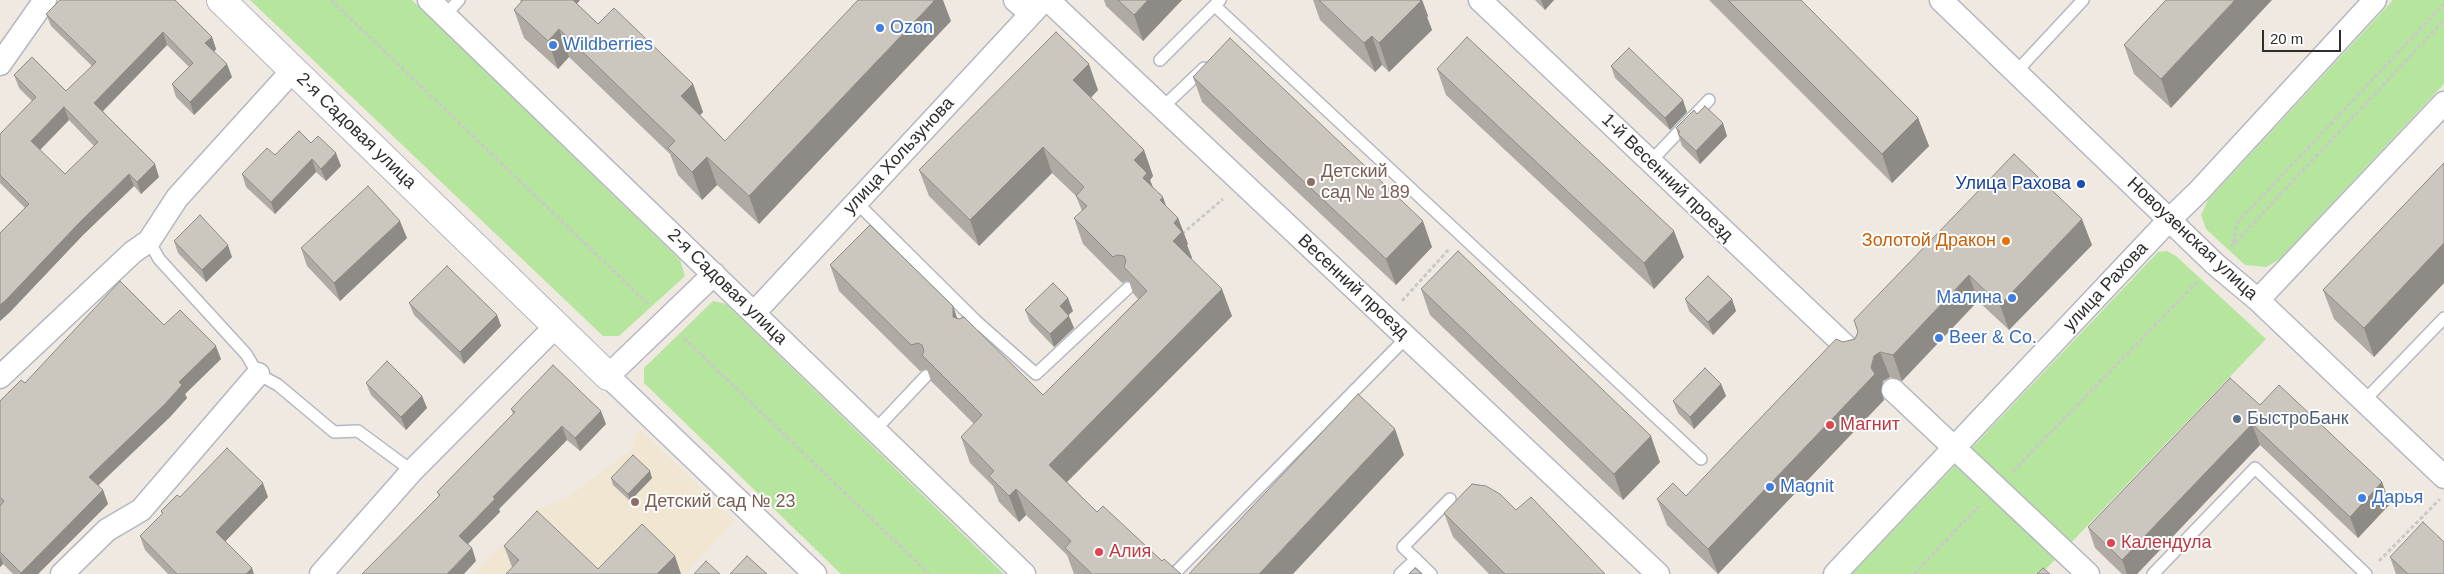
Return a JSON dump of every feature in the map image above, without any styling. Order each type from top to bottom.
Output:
[{"type":"street","points":[[0,64],[45,0]]},
{"type":"street","name":"2-я Садовая улица","points":[[221,0],[556,326],[815,574]]},
{"type":"street","name":"1-й Весенний проезд","points":[[1480,0],[1855,354]]},
{"type":"street","name":"Новоузенская улица","points":[[1941,0],[2215,264],[2258,300],[2444,478]]},
{"type":"street","name":"улица Рахова","points":[[1835,574],[2169,220],[2199,192],[2375,0]]},
{"type":"street","name":"Весенний проезд","points":[[1035,4],[1162,108],[1658,574]]},
{"type":"street","name":"улица Хользунова","points":[[754,313],[1035,4]]},
{"type":"street","name":"2-я Садовая улица","points":[[444,5],[714,274],[1024,574]]},
{"type":"street","points":[[0,377],[134,252],[149,241],[177,198],[293,70]]},
{"type":"street","points":[[2258,300],[2444,103]]},
{"type":"street","points":[[608,376],[714,274]]},
{"type":"street","points":[[320,574],[412,471],[556,326]]},
{"type":"street","points":[[62,574],[107,530],[141,510],[258,374]]},
{"type":"street","points":[[1893,390],[1955,447],[1995,489],[2088,574]]},
{"type":"lane","points":[[2016,72],[2083,0]]},
{"type":"lane","points":[[1160,60],[1217,3],[1238,35],[1461,236],[1701,459]]},
{"type":"lane","points":[[1162,108],[1213,60]]},
{"type":"lane","points":[[1650,162],[1709,100]]},
{"type":"lane","points":[[856,202],[976,321],[1036,374],[1128,288]]},
{"type":"lane","points":[[149,241],[159,259],[246,354],[258,374],[278,385],[334,432],[358,431],[412,471]]},
{"type":"lane","points":[[2364,400],[2444,318]]},
{"type":"lane","points":[[968,338],[976,321]]},
{"type":"lane","points":[[1174,574],[1407,337]]},
{"type":"lane","points":[[876,430],[926,376]]},
{"type":"lane","points":[[2153,574],[2255,468],[2370,571]]},
{"type":"lane","points":[[1431,574],[1403,546],[1450,499]]},
{"type":"lane","points":[[1400,574],[1416,559]]},
{"type":"path","points":[[331,0],[929,574]]},
{"type":"path","points":[[2234,243],[2236,224],[2444,4]]},
{"type":"path","points":[[1914,574],[2215,264],[2444,20]]},
{"type":"path","points":[[1180,236],[1242,183]]},
{"type":"path","points":[[1386,318],[1461,236]]},
{"type":"path","points":[[2370,571],[2444,495]]},
{"type":"shaded area","name":"Детский сад № 23","points":[[639,428],[735,521],[693,564],[688,574],[473,574],[539,509],[570,496],[632,449]]},
{"type":"green space","points":[[250,0],[412,0],[680,260],[685,276],[619,336],[603,336]]},
{"type":"green space","points":[[2393,0],[2444,0],[2444,84],[2280,259],[2266,267],[2245,265],[2206,229],[2201,215],[2208,200]]},
{"type":"green space","points":[[2167,251],[2176,256],[2266,339],[2041,574],[1852,574],[2158,252]]},
{"type":"green space","points":[[713,301],[726,304],[1004,574],[841,574],[644,383],[644,368]]},
{"type":"building","points":[[60,0],[175,0],[212,37],[205,43],[227,64],[190,102],[172,84],[193,63],[163,32],[94,103],[155,164],[137,182],[129,174],[0,305],[0,233],[29,204],[0,175],[0,134],[36,97],[14,75],[32,57],[66,91],[96,62],[46,14]],"holes":[[[64,107],[98,142],[65,174],[31,141]]]},
{"type":"building","points":[[523,0],[573,0],[598,24],[614,8],[693,84],[681,96],[725,141],[858,0],[935,0],[749,196],[707,157],[692,172],[668,148],[675,141],[559,29],[548,41],[514,10]]},
{"type":"building","points":[[1118,0],[1148,0],[1134,15]]},
{"type":"building","points":[[1319,0],[1421,1],[1379,43],[1372,36],[1364,43]]},
{"type":"building","points":[[1728,0],[1801,0],[1918,118],[1882,154]]},
{"type":"building","points":[[2166,0],[2235,0],[2161,79],[2124,45]]},
{"type":"building","points":[[1056,32],[1089,64],[1073,80],[1144,150],[1134,160],[1147,173],[1143,178],[1163,197],[1160,200],[1178,218],[1174,223],[1182,232],[1173,241],[1222,289],[1049,465],[1097,512],[1103,506],[1162,561],[1164,559],[1181,574],[1092,574],[1065,548],[1071,541],[1016,489],[1009,496],[989,476],[994,471],[961,437],[982,415],[922,355],[924,351],[922,345],[918,343],[911,345],[830,265],[870,225],[953,306],[953,317],[959,319],[964,317],[1043,395],[1147,291],[1124,267],[1126,261],[1124,256],[1117,255],[1113,257],[1074,218],[1087,206],[1076,196],[1084,187],[1043,147],[970,220],[919,170]]},
{"type":"building","points":[[1467,37],[1674,231],[1644,263],[1437,69]]},
{"type":"building","points":[[1230,38],[1423,221],[1386,259],[1193,77]]},
{"type":"building","points":[[1629,48],[1683,100],[1665,118],[1611,66]]},
{"type":"building","points":[[1705,106],[1723,123],[1696,151],[1678,134],[1680,132],[1676,128],[1694,110],[1697,114]]},
{"type":"building","points":[[299,131],[311,143],[318,136],[336,153],[321,169],[312,159],[271,202],[242,174],[267,148],[275,155]]},
{"type":"building","points":[[2014,154],[2082,219],[2000,305],[1969,275],[1893,355],[1880,352],[1874,356],[1871,368],[1875,374],[1708,549],[1657,499],[1673,483],[1686,496],[1836,339],[1843,342],[1855,339],[1858,332],[1854,320]]},
{"type":"building","points":[[2444,163],[2444,243],[2364,328],[2323,290]]},
{"type":"building","points":[[368,186],[400,221],[334,283],[301,248]]},
{"type":"building","points":[[200,215],[228,245],[202,270],[174,241]]},
{"type":"building","points":[[1458,251],[1651,436],[1614,474],[1421,289]]},
{"type":"building","points":[[447,266],[497,315],[460,352],[409,303]]},
{"type":"building","points":[[1708,276],[1732,299],[1708,322],[1685,299]]},
{"type":"building","points":[[120,281],[164,325],[180,310],[216,346],[179,382],[182,385],[165,404],[89,477],[103,490],[21,573],[0,552],[0,506],[4,501],[0,497],[0,401],[21,380],[25,383]]},
{"type":"building","points":[[1053,283],[1068,298],[1060,306],[1069,316],[1050,334],[1025,310]]},
{"type":"building","points":[[387,361],[422,396],[401,417],[366,383]]},
{"type":"building","points":[[553,365],[601,411],[575,438],[562,426],[493,497],[495,499],[459,536],[472,548],[447,574],[362,574],[440,495],[437,492],[515,412],[511,409]]},
{"type":"building","points":[[1705,368],[1721,384],[1690,417],[1673,401]]},
{"type":"building","points":[[2230,378],[2260,405],[2279,385],[2382,482],[2350,517],[2252,424],[2122,560],[2088,527]]},
{"type":"building","points":[[1358,394],[1395,429],[1259,574],[1189,574]]},
{"type":"building","points":[[227,448],[263,483],[216,532],[252,568],[246,574],[177,574],[140,536],[163,513],[161,511],[177,495],[180,497]]},
{"type":"building","points":[[633,455],[650,471],[628,494],[611,478]]},
{"type":"building","points":[[1472,484],[1486,486],[1500,494],[1516,510],[1531,497],[1605,574],[1505,574],[1444,513]]},
{"type":"building","points":[[537,511],[598,569],[642,524],[675,556],[657,574],[506,574],[519,560],[504,546]]},
{"type":"building","points":[[2423,522],[2444,542],[2444,574],[2408,574],[2390,557]]},
{"type":"building","points":[[747,556],[767,574],[730,574]]},
{"type":"building","points":[[706,561],[720,574],[694,574]]},
{"type":"building","points":[[1415,568],[1422,574],[1409,574]]},
{"type":"building","points":[[2043,568],[2050,574],[2037,574]]},
{"type":"place","name":"Ozon","points":[[880,28]]},
{"type":"place","name":"Wildberries","points":[[553,45]]},
{"type":"place","name":"Детский сад № 189","points":[[1311,182]]},
{"type":"place","name":"Улица Рахова","points":[[2081,184]]},
{"type":"place","name":"Золотой Дракон","points":[[2006,241]]},
{"type":"place","name":"Малина","points":[[2012,298]]},
{"type":"place","name":"Beer & Co.","points":[[1939,338]]},
{"type":"place","name":"БыстроБанк","points":[[2237,419]]},
{"type":"place","name":"Магнит","points":[[1830,425]]},
{"type":"place","name":"Magnit","points":[[1770,487]]},
{"type":"place","name":"Дарья","points":[[2362,498]]},
{"type":"place","name":"Детский сад № 23","points":[[635,502]]},
{"type":"place","name":"Календула","points":[[2111,543]]},
{"type":"place","name":"Алия","points":[[1099,552]]}]
